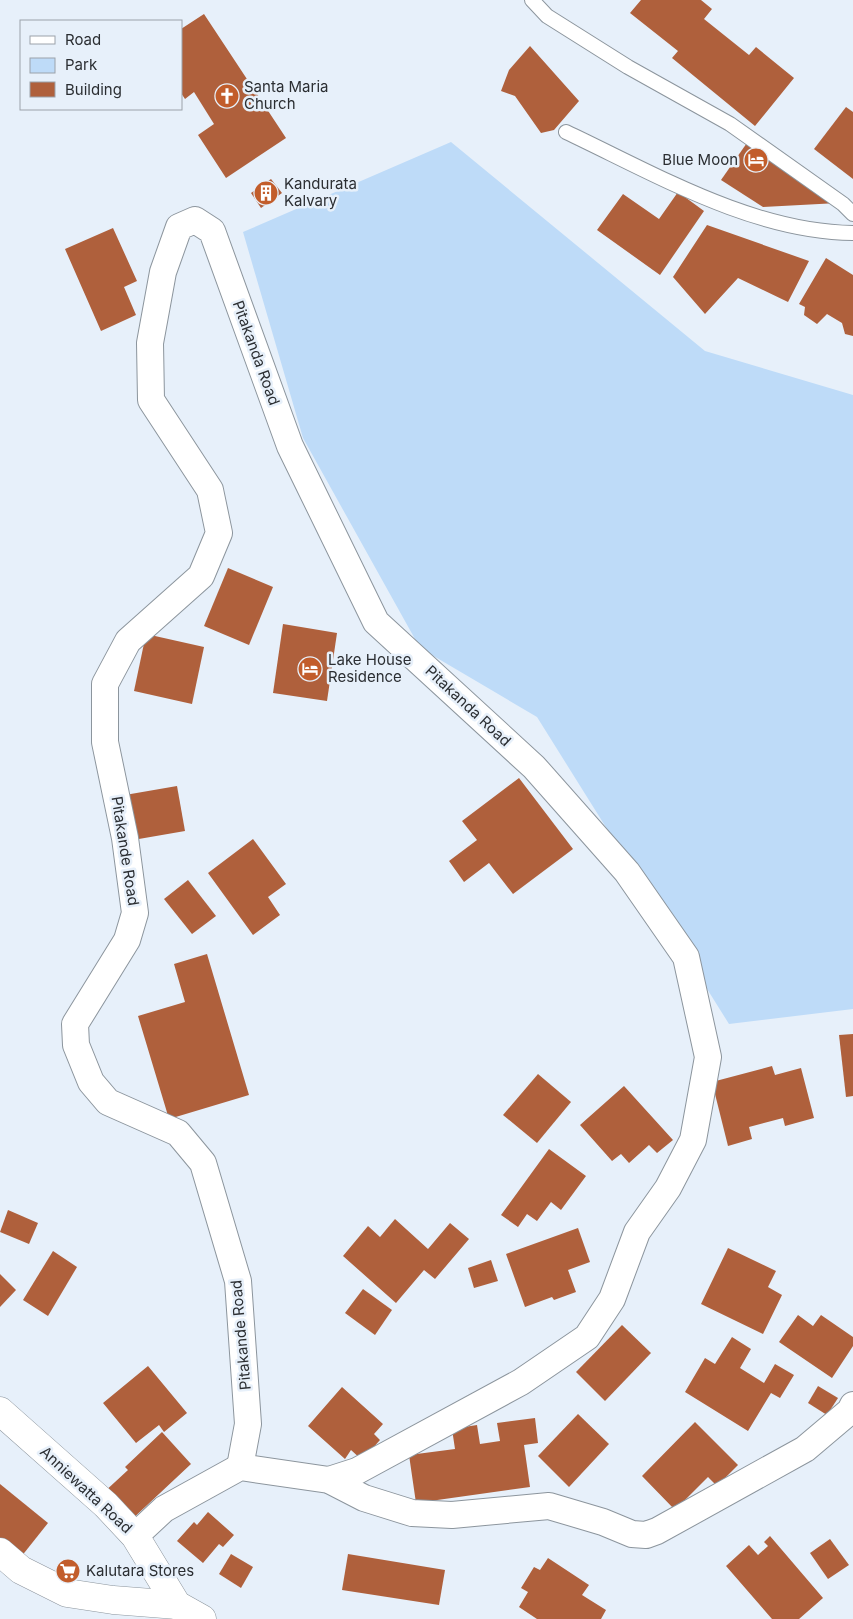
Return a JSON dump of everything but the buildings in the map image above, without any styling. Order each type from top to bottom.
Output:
[{"type":"street","name":"Pitakanda Road","points":[[163,272],[179,227],[195,220],[212,231],[290,446],[376,622],[534,767],[627,872],[686,957],[708,1057],[693,1140],[668,1188],[637,1232],[612,1299],[587,1337],[521,1382],[357,1471],[329,1480]]},
{"type":"street","name":"Pitakande Road","points":[[163,272],[150,343],[151,400],[210,490],[219,534],[201,576],[169,607],[128,641],[106,684],[105,742],[125,838],[135,913],[127,940],[75,1024],[76,1045],[91,1082],[108,1102],[178,1132],[203,1163],[238,1281],[248,1424],[240,1467]]},
{"type":"street","points":[[136,1536],[164,1509],[240,1467],[329,1480],[364,1498],[412,1513],[452,1515],[549,1506],[602,1522],[632,1534],[646,1535],[657,1531],[805,1449],[853,1406]]},
{"type":"street","name":"Anniewatta Road","points":[[0,1411],[106,1505],[136,1536],[177,1606]]},
{"type":"street","points":[[0,1552],[21,1570],[67,1593],[113,1600],[177,1606],[202,1619]]},
{"type":"lane","points":[[532,0],[547,16],[628,67],[730,124],[843,204],[853,214]]},
{"type":"lane","points":[[566,132],[709,200],[795,227],[835,233],[853,233]]},
{"type":"green space","points":[[451,142],[705,351],[853,395],[853,1009],[729,1024],[537,717],[420,648],[303,438],[243,232]]},
{"type":"place","name":"Santa Maria Church","points":[[227,96]]},
{"type":"place","name":"Blue Moon","points":[[756,160]]},
{"type":"place","name":"Kandurata Kalvary","points":[[266,193]]},
{"type":"place","name":"Lake House Residence","points":[[310,669]]},
{"type":"place","name":"Kalutara Stores","points":[[68,1571]]}]
